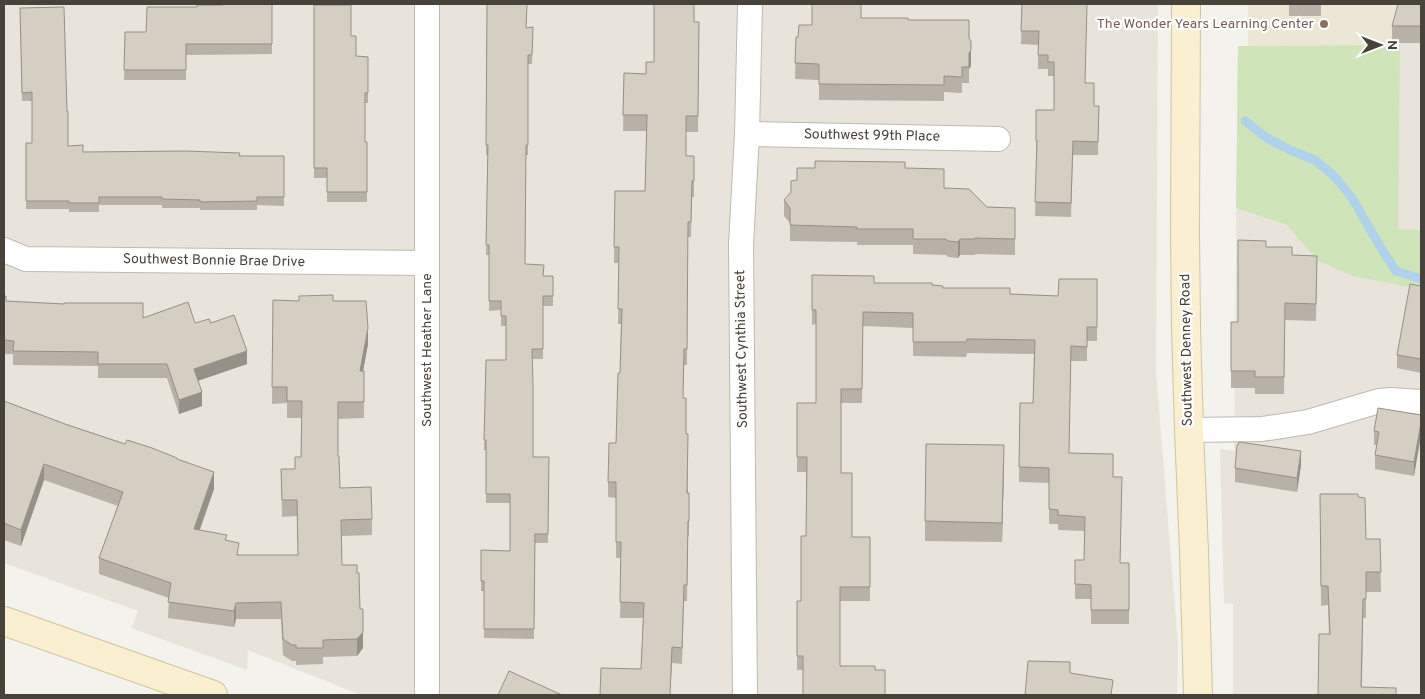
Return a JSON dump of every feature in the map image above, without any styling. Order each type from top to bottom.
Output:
[{"type":"street","name":"Southwest Heather Lane","points":[[427,4],[428,695]]},
{"type":"street","name":"Southwest Cynthia Street","points":[[745,695],[741,245],[747,134],[750,4]]},
{"type":"street","name":"Southwest Denney Road","points":[[1186,4],[1185,242],[1198,695]]},
{"type":"street","name":"Southwest 99th Place","points":[[747,134],[998,139]]},
{"type":"street","name":"Southwest Bonnie Brae Drive","points":[[4,250],[26,259],[427,263]]},
{"type":"street","points":[[1189,430],[1262,429],[1308,422],[1379,402],[1391,400],[1421,402]]},
{"type":"street","points":[[4,622],[213,695]]},
{"type":"shaded area","points":[[4,4],[1158,4],[1156,371],[1178,645],[1177,695],[361,695],[248,650],[247,670],[131,628],[138,611],[4,563]]},
{"type":"shaded area","name":"The Wonder Years Learning Center","points":[[1248,4],[1401,4],[1400,45],[1248,46]]},
{"type":"shaded area","points":[[1401,4],[1421,4],[1421,695],[1233,695],[1233,604],[1224,603],[1220,449],[1234,451],[1238,46],[1400,45]]},
{"type":"green space","points":[[1400,45],[1398,229],[1421,230],[1421,289],[1352,276],[1317,260],[1287,225],[1236,208],[1238,46]]},
{"type":"building","points":[[272,4],[272,44],[186,44],[186,70],[124,70],[125,32],[146,32],[147,7],[197,7],[197,5]]},
{"type":"building","points":[[487,4],[527,4],[526,28],[533,27],[532,55],[528,55],[525,264],[544,265],[543,276],[553,276],[553,296],[543,296],[543,349],[532,349],[533,457],[549,457],[548,534],[535,534],[534,629],[484,629],[484,581],[481,581],[481,550],[510,551],[510,494],[486,494],[486,440],[484,440],[486,360],[506,360],[506,316],[501,316],[501,301],[489,301],[489,245],[486,245],[488,145],[486,145]]},
{"type":"building","points":[[654,4],[694,4],[694,22],[699,22],[698,116],[686,116],[686,156],[694,156],[691,222],[688,222],[687,349],[684,349],[683,398],[686,398],[686,434],[688,434],[687,493],[689,493],[689,521],[687,585],[684,585],[682,648],[672,647],[670,695],[600,695],[601,668],[641,669],[644,603],[620,602],[621,542],[616,542],[616,482],[608,482],[609,443],[616,443],[622,309],[618,309],[619,247],[614,247],[615,191],[645,191],[647,115],[623,115],[624,73],[646,74],[646,62],[654,62]]},
{"type":"building","points":[[812,4],[861,4],[861,18],[969,20],[971,50],[969,53],[969,67],[962,67],[962,77],[944,76],[944,85],[819,84],[819,64],[795,63],[796,37],[798,37],[799,25],[812,25]]},
{"type":"building","points":[[1022,4],[1087,4],[1085,83],[1094,83],[1094,106],[1099,106],[1098,142],[1073,141],[1071,203],[1035,202],[1036,110],[1054,110],[1054,62],[1048,62],[1048,55],[1038,55],[1039,31],[1021,31]]},
{"type":"building","points":[[1398,4],[1421,4],[1421,26],[1392,26]]},
{"type":"building","points":[[314,5],[351,5],[351,36],[356,36],[356,56],[368,57],[368,93],[365,93],[367,192],[327,192],[327,168],[314,168]]},
{"type":"building","points":[[64,7],[68,146],[83,145],[83,152],[186,151],[240,153],[239,156],[284,156],[284,197],[257,197],[257,201],[200,202],[200,200],[162,199],[162,197],[99,197],[99,203],[26,201],[26,143],[32,143],[32,92],[22,93],[20,8]]},
{"type":"building","points":[[815,161],[905,162],[905,168],[944,169],[944,188],[969,189],[987,207],[1015,208],[1015,239],[975,238],[960,239],[958,242],[946,239],[913,239],[913,229],[857,229],[857,227],[790,225],[790,208],[784,200],[791,192],[791,181],[797,180],[797,168],[815,168]]},
{"type":"building","points":[[1238,240],[1266,241],[1266,247],[1292,247],[1292,255],[1317,256],[1316,304],[1285,303],[1284,377],[1255,377],[1255,371],[1231,371],[1231,322],[1238,322]]},
{"type":"building","points":[[812,275],[874,276],[874,283],[932,283],[932,285],[943,286],[943,288],[1010,288],[1010,294],[1058,296],[1059,279],[1097,279],[1097,327],[1087,327],[1087,347],[1071,346],[1069,453],[1113,454],[1113,477],[1122,477],[1120,563],[1129,563],[1129,610],[1091,610],[1091,585],[1075,584],[1075,560],[1084,560],[1085,517],[1058,515],[1058,510],[1049,509],[1049,468],[1019,467],[1020,403],[1033,403],[1035,340],[967,339],[966,342],[913,342],[913,313],[863,312],[862,389],[841,389],[841,473],[852,473],[852,537],[870,537],[870,587],[840,587],[840,666],[875,666],[875,670],[885,670],[885,695],[803,695],[803,656],[797,656],[797,601],[801,601],[801,536],[806,536],[807,457],[797,457],[797,403],[816,403],[816,310],[812,310]]},
{"type":"building","points":[[1410,284],[1421,286],[1421,359],[1397,355]]},
{"type":"building","points":[[333,295],[333,301],[366,301],[368,328],[360,371],[364,371],[364,402],[338,402],[340,488],[371,487],[372,519],[341,520],[342,565],[357,565],[357,573],[359,573],[360,609],[363,609],[363,632],[357,639],[323,640],[323,648],[296,648],[296,645],[292,645],[283,639],[281,602],[236,603],[234,611],[168,602],[171,583],[99,558],[123,492],[44,464],[21,530],[4,523],[4,401],[125,444],[127,440],[152,448],[214,472],[194,529],[227,535],[225,540],[239,543],[237,555],[298,555],[297,500],[282,500],[281,469],[295,469],[295,457],[301,457],[302,401],[287,401],[287,387],[272,387],[273,300],[299,301],[299,296]]},
{"type":"building","points":[[4,296],[6,296],[6,301],[64,304],[143,303],[143,318],[188,302],[195,323],[209,319],[211,323],[234,315],[247,351],[194,369],[202,392],[179,400],[167,364],[98,364],[98,352],[13,351],[14,341],[4,340]]},
{"type":"building","points":[[1378,408],[1421,415],[1414,462],[1375,455],[1379,432],[1374,431]]},
{"type":"building","points":[[1239,442],[1301,451],[1297,478],[1235,468],[1237,445]]},
{"type":"building","points":[[926,444],[1004,445],[1002,523],[925,521]]},
{"type":"building","points":[[1320,494],[1358,494],[1358,497],[1365,498],[1366,539],[1380,539],[1381,572],[1366,572],[1366,599],[1363,599],[1361,687],[1396,688],[1396,695],[1318,695],[1319,634],[1330,634],[1328,586],[1321,586]]},
{"type":"building","points":[[1028,661],[1070,662],[1070,673],[1113,680],[1111,695],[1025,695]]},
{"type":"building","points":[[509,671],[562,695],[498,695]]},
{"type":"waterway","points":[[1245,121],[1267,138],[1315,160],[1335,177],[1352,198],[1396,271],[1421,279]]},
{"type":"place","name":"The Wonder Years Learning Center","points":[[1324,24]]}]
